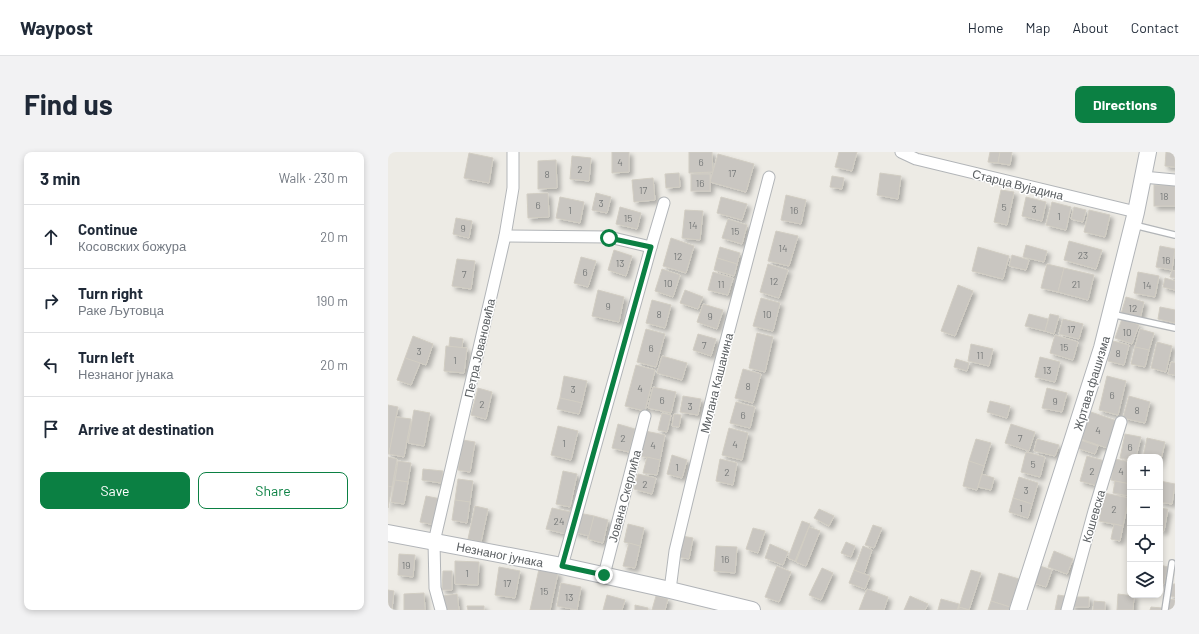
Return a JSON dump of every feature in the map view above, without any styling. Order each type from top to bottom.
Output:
[{"type":"street","name":"Петра Јовановића","points":[[440,610],[435,588],[434,542],[505,236],[513,188],[513,152]]},
{"type":"street","name":"Старца Вујадина","points":[[901,152],[916,159],[1134,218]]},
{"type":"street","name":"Жртава фашизма","points":[[1018,610],[1102,348],[1134,218],[1148,152]]},
{"type":"street","name":"Милана Кашанина","points":[[670,590],[675,552],[720,364],[769,177]]},
{"type":"street","points":[[1143,177],[1175,180]]},
{"type":"street","points":[[562,566],[664,204]]},
{"type":"street","points":[[505,236],[609,238],[651,247]]},
{"type":"street","name":"Јована Скерлића","points":[[604,575],[645,416]]},
{"type":"street","name":"Кошевска","points":[[1067,610],[1120,422]]},
{"type":"street","name":"Незнаног јунака","points":[[388,533],[604,575],[670,590],[709,605],[752,610]]},
{"type":"lane","points":[[1134,218],[1175,235]]},
{"type":"lane","points":[[1111,314],[1175,328]]},
{"type":"lane","points":[[1165,610],[1172,563]]},
{"type":"building","points":[[612,152],[629,152],[629,172],[612,173]]},
{"type":"building","points":[[689,152],[712,152],[713,172],[689,173]]},
{"type":"building","points":[[839,152],[857,152],[852,171],[835,167]]},
{"type":"building","points":[[990,152],[1000,152],[998,163],[988,162]]},
{"type":"building","points":[[1000,152],[1012,152],[1010,165],[998,163]]},
{"type":"building","points":[[1166,152],[1175,152],[1175,167],[1165,166]]},
{"type":"building","points":[[469,153],[493,158],[489,183],[464,178]]},
{"type":"building","points":[[718,154],[754,164],[746,192],[710,182]]},
{"type":"building","points":[[572,156],[591,158],[589,181],[570,179]]},
{"type":"building","points":[[556,160],[557,188],[538,189],[538,161]]},
{"type":"building","points":[[679,173],[680,187],[666,188],[665,174]]},
{"type":"building","points":[[880,173],[901,176],[898,199],[877,195]]},
{"type":"building","points":[[691,174],[710,174],[710,191],[691,191]]},
{"type":"building","points":[[832,176],[844,178],[842,189],[830,187]]},
{"type":"building","points":[[653,178],[655,200],[634,202],[632,180]]},
{"type":"building","points":[[1154,185],[1175,185],[1175,206],[1154,206]]},
{"type":"building","points":[[1001,190],[1014,192],[1007,225],[994,222]]},
{"type":"building","points":[[548,193],[549,217],[528,218],[527,194]]},
{"type":"building","points":[[596,193],[611,197],[607,213],[592,210]]},
{"type":"building","points":[[786,195],[806,200],[801,224],[781,220]]},
{"type":"building","points":[[560,197],[584,202],[580,223],[556,218]]},
{"type":"building","points":[[721,197],[747,204],[742,220],[717,213]]},
{"type":"building","points":[[1026,197],[1046,202],[1042,221],[1022,216]]},
{"type":"building","points":[[1052,202],[1071,207],[1066,230],[1046,225]]},
{"type":"building","points":[[620,207],[641,213],[637,229],[616,224]]},
{"type":"building","points":[[1074,207],[1086,210],[1083,222],[1071,219]]},
{"type":"building","points":[[685,210],[703,211],[700,240],[682,238]]},
{"type":"building","points":[[1089,210],[1110,215],[1105,237],[1084,232]]},
{"type":"building","points":[[456,218],[472,221],[469,238],[453,234]]},
{"type":"building","points":[[728,219],[747,225],[742,244],[722,238]]},
{"type":"building","points":[[776,231],[798,236],[789,266],[768,261]]},
{"type":"building","points":[[671,238],[694,246],[686,273],[663,266]]},
{"type":"building","points":[[1069,241],[1102,250],[1096,269],[1064,260]]},
{"type":"building","points":[[1026,245],[1047,251],[1044,262],[1023,257]]},
{"type":"building","points":[[1160,246],[1175,249],[1172,270],[1156,267]]},
{"type":"building","points":[[720,247],[740,253],[737,264],[717,258]]},
{"type":"building","points":[[978,247],[1009,256],[1003,279],[972,271]]},
{"type":"building","points":[[614,250],[632,256],[626,276],[608,270]]},
{"type":"building","points":[[1012,255],[1029,260],[1026,270],[1009,266]]},
{"type":"building","points":[[581,257],[596,261],[588,287],[574,283]]},
{"type":"building","points":[[717,258],[737,264],[734,276],[714,270]]},
{"type":"building","points":[[457,259],[475,261],[471,289],[452,286]]},
{"type":"building","points":[[768,264],[788,270],[779,298],[760,292]]},
{"type":"building","points":[[1047,264],[1064,268],[1058,292],[1041,288]]},
{"type":"building","points":[[1064,268],[1094,275],[1088,300],[1058,292]]},
{"type":"building","points":[[662,269],[680,275],[673,297],[655,291]]},
{"type":"building","points":[[1172,270],[1175,271],[1175,278],[1170,277]]},
{"type":"building","points":[[713,272],[733,278],[728,295],[708,290]]},
{"type":"building","points":[[1138,272],[1159,276],[1155,297],[1134,293]]},
{"type":"building","points":[[1165,278],[1175,281],[1175,290],[1163,287]]},
{"type":"building","points":[[958,285],[973,291],[955,336],[941,331]]},
{"type":"building","points":[[598,290],[624,297],[619,322],[592,316]]},
{"type":"building","points":[[685,290],[703,297],[698,309],[680,303]]},
{"type":"building","points":[[1126,297],[1144,302],[1140,319],[1121,314]]},
{"type":"building","points":[[761,298],[780,303],[773,331],[753,326]]},
{"type":"building","points":[[652,300],[671,305],[665,328],[646,323]]},
{"type":"building","points":[[703,304],[723,310],[717,329],[697,322]]},
{"type":"building","points":[[1160,307],[1175,310],[1175,323],[1158,319]]},
{"type":"building","points":[[1029,314],[1048,319],[1045,331],[1025,326]]},
{"type":"building","points":[[1050,314],[1059,316],[1054,334],[1045,331]]},
{"type":"building","points":[[1063,319],[1083,324],[1079,339],[1059,334]]},
{"type":"building","points":[[1122,319],[1139,325],[1132,344],[1115,338]]},
{"type":"building","points":[[646,329],[665,334],[656,367],[637,362]]},
{"type":"building","points":[[1140,329],[1154,333],[1149,350],[1135,347]]},
{"type":"building","points":[[757,333],[773,337],[765,372],[749,368]]},
{"type":"building","points":[[698,334],[716,339],[711,356],[693,350]]},
{"type":"building","points":[[1055,335],[1078,342],[1073,360],[1050,353]]},
{"type":"building","points":[[413,336],[433,344],[426,365],[405,358]]},
{"type":"building","points":[[450,337],[463,339],[462,348],[449,346]]},
{"type":"building","points":[[1113,341],[1129,345],[1124,365],[1108,361]]},
{"type":"building","points":[[1157,342],[1172,346],[1166,372],[1151,368]]},
{"type":"building","points":[[971,344],[993,349],[989,366],[968,361]]},
{"type":"building","points":[[446,346],[467,348],[464,373],[444,371]]},
{"type":"building","points":[[1135,347],[1149,350],[1145,367],[1131,364]]},
{"type":"building","points":[[662,356],[687,363],[682,380],[657,373]]},
{"type":"building","points":[[1040,357],[1060,362],[1055,382],[1035,377]]},
{"type":"building","points":[[405,358],[420,363],[411,385],[397,380]]},
{"type":"building","points":[[956,359],[969,363],[967,371],[954,367]]},
{"type":"building","points":[[1171,362],[1175,363],[1175,375],[1168,374]]},
{"type":"building","points":[[636,365],[655,370],[645,411],[625,406]]},
{"type":"building","points":[[743,369],[761,374],[753,403],[735,398]]},
{"type":"building","points":[[564,376],[587,381],[582,403],[560,398]]},
{"type":"building","points":[[1107,376],[1126,381],[1118,415],[1099,410]]},
{"type":"building","points":[[653,387],[676,392],[671,413],[648,408]]},
{"type":"building","points":[[478,388],[492,392],[486,419],[471,415]]},
{"type":"building","points":[[1047,388],[1067,393],[1062,412],[1042,408]]},
{"type":"building","points":[[683,396],[701,399],[698,415],[680,412]]},
{"type":"building","points":[[1129,396],[1150,402],[1145,423],[1123,418]]},
{"type":"building","points":[[560,398],[582,403],[579,414],[557,409]]},
{"type":"building","points":[[990,401],[1010,406],[1007,418],[987,412]]},
{"type":"building","points":[[736,402],[755,407],[750,428],[730,423]]},
{"type":"building","points":[[388,405],[398,407],[389,454],[388,454]]},
{"type":"building","points":[[414,410],[430,413],[424,446],[408,443]]},
{"type":"building","points":[[1088,411],[1117,421],[1107,448],[1078,438]]},
{"type":"building","points":[[662,413],[671,415],[667,432],[658,430]]},
{"type":"building","points":[[674,414],[681,415],[679,427],[672,426]]},
{"type":"building","points":[[396,417],[411,419],[404,457],[389,454]]},
{"type":"building","points":[[618,424],[635,429],[629,452],[612,448]]},
{"type":"building","points":[[1011,424],[1035,432],[1029,451],[1005,443]]},
{"type":"building","points":[[558,426],[578,431],[571,460],[551,455]]},
{"type":"building","points":[[729,428],[748,433],[742,460],[722,455]]},
{"type":"building","points":[[645,431],[665,435],[660,460],[640,456]]},
{"type":"building","points":[[1125,434],[1141,437],[1137,454],[1127,454],[1127,459],[1120,458]]},
{"type":"building","points":[[1147,438],[1165,442],[1162,454],[1144,454]]},
{"type":"building","points":[[976,439],[991,443],[984,466],[969,461]]},
{"type":"building","points":[[1037,439],[1059,445],[1055,456],[1034,451]]},
{"type":"building","points":[[463,440],[475,442],[470,472],[458,470]]},
{"type":"building","points":[[1080,440],[1098,446],[1095,454],[1077,448]]},
{"type":"building","points":[[1026,452],[1045,457],[1040,477],[1021,472]]},
{"type":"building","points":[[672,455],[687,460],[682,478],[667,474]]},
{"type":"building","points":[[1087,456],[1105,461],[1098,486],[1080,481]]},
{"type":"building","points":[[388,457],[397,459],[392,487],[388,486]]},
{"type":"building","points":[[647,457],[660,460],[657,475],[643,473]]},
{"type":"building","points":[[720,459],[737,463],[733,485],[716,481]]},
{"type":"building","points":[[1115,459],[1127,461],[1127,483],[1111,480]]},
{"type":"building","points":[[398,461],[411,463],[408,482],[395,480]]},
{"type":"building","points":[[969,461],[984,466],[977,490],[963,486]]},
{"type":"building","points":[[423,469],[443,471],[441,483],[422,480]]},
{"type":"building","points":[[563,471],[577,474],[570,507],[556,504]]},
{"type":"building","points":[[638,474],[656,478],[652,494],[634,489]]},
{"type":"building","points":[[982,474],[994,478],[991,490],[978,487]]},
{"type":"building","points":[[1019,477],[1038,483],[1032,504],[1013,498]]},
{"type":"building","points":[[458,479],[473,481],[470,502],[455,500]]},
{"type":"building","points":[[395,480],[408,482],[404,504],[391,502]]},
{"type":"building","points":[[1115,481],[1127,483],[1127,496],[1113,493]]},
{"type":"building","points":[[1163,482],[1175,484],[1172,504],[1163,502]]},
{"type":"building","points":[[388,486],[392,487],[388,508]]},
{"type":"building","points":[[1104,493],[1127,498],[1127,507],[1123,526],[1099,521]]},
{"type":"building","points":[[426,496],[441,499],[435,525],[420,522]]},
{"type":"building","points":[[1013,498],[1032,504],[1028,518],[1009,512]]},
{"type":"building","points":[[455,500],[470,502],[467,523],[452,520]]},
{"type":"building","points":[[475,506],[488,509],[481,542],[468,539]]},
{"type":"building","points":[[552,508],[571,512],[566,534],[546,529]]},
{"type":"building","points":[[1163,508],[1168,509],[1163,531]]},
{"type":"building","points":[[819,509],[834,516],[829,526],[814,518]]},
{"type":"building","points":[[579,513],[594,516],[589,536],[574,532]]},
{"type":"building","points":[[594,516],[608,520],[603,543],[588,539]]},
{"type":"building","points":[[802,521],[810,524],[795,561],[788,558]]},
{"type":"building","points":[[628,524],[644,528],[640,546],[624,542]]},
{"type":"building","points":[[1114,524],[1123,526],[1120,541],[1111,539]]},
{"type":"building","points":[[873,525],[882,528],[874,548],[865,545]]},
{"type":"building","points":[[809,527],[820,531],[806,566],[796,562]]},
{"type":"building","points":[[753,528],[765,531],[758,553],[746,549]]},
{"type":"building","points":[[682,536],[693,538],[689,559],[678,557]]},
{"type":"building","points":[[846,542],[855,546],[851,557],[841,553]]},
{"type":"building","points":[[629,543],[640,546],[635,568],[623,566]]},
{"type":"building","points":[[770,544],[788,552],[783,565],[765,558]]},
{"type":"building","points":[[716,546],[737,547],[735,573],[714,571]]},
{"type":"building","points":[[863,546],[872,550],[864,574],[854,570]]},
{"type":"building","points":[[1054,551],[1073,559],[1067,574],[1048,567]]},
{"type":"building","points":[[399,554],[415,555],[413,577],[398,575]]},
{"type":"building","points":[[455,561],[479,562],[478,585],[455,584]]},
{"type":"building","points":[[1037,565],[1052,570],[1046,587],[1031,582]]},
{"type":"building","points":[[777,566],[791,572],[779,602],[765,597]]},
{"type":"building","points":[[1163,566],[1168,567],[1163,584]]},
{"type":"building","points":[[499,567],[520,571],[515,598],[495,595]]},
{"type":"building","points":[[822,568],[833,573],[821,600],[809,595]]},
{"type":"building","points":[[539,569],[558,573],[550,610],[530,610]]},
{"type":"building","points":[[854,570],[870,576],[865,589],[849,583]]},
{"type":"building","points":[[971,570],[981,573],[969,610],[959,607]]},
{"type":"building","points":[[443,571],[452,571],[452,590],[442,590]]},
{"type":"building","points":[[999,573],[1019,579],[1010,607],[991,601]]},
{"type":"building","points":[[561,583],[581,587],[577,610],[557,606]]},
{"type":"building","points":[[1172,584],[1175,584],[1175,597],[1170,596]]},
{"type":"building","points":[[867,589],[888,597],[884,610],[859,610]]},
{"type":"building","points":[[388,590],[394,591],[392,609],[388,608]]},
{"type":"building","points":[[424,593],[425,610],[404,610],[404,594]]},
{"type":"building","points":[[457,594],[459,610],[445,610],[442,596]]},
{"type":"building","points":[[1118,594],[1127,595],[1127,598],[1134,598],[1133,610],[1117,610]]},
{"type":"building","points":[[607,595],[625,600],[622,610],[603,610]]},
{"type":"building","points":[[1058,595],[1065,596],[1062,610],[1055,610]]},
{"type":"building","points":[[656,596],[668,599],[665,610],[652,610]]},
{"type":"building","points":[[910,596],[928,604],[925,610],[904,610]]},
{"type":"building","points":[[1072,597],[1089,597],[1089,607],[1071,607]]},
{"type":"building","points":[[941,599],[959,604],[957,610],[938,610]]},
{"type":"building","points":[[1169,599],[1175,600],[1175,610],[1168,610]]},
{"type":"building","points":[[991,601],[1010,607],[1009,610],[988,610]]},
{"type":"building","points":[[1094,601],[1105,602],[1105,610],[1093,610]]},
{"type":"building","points":[[635,605],[648,608],[648,610],[635,610]]},
{"type":"building","points":[[467,606],[484,606],[484,610],[468,610]]},
{"type":"building","points":[[959,607],[969,610],[959,610]]},
{"type":"building","points":[[1151,607],[1162,608],[1161,610],[1150,610]]},
{"type":"route","points":[[604,575],[562,566],[651,247],[609,238]]}]
